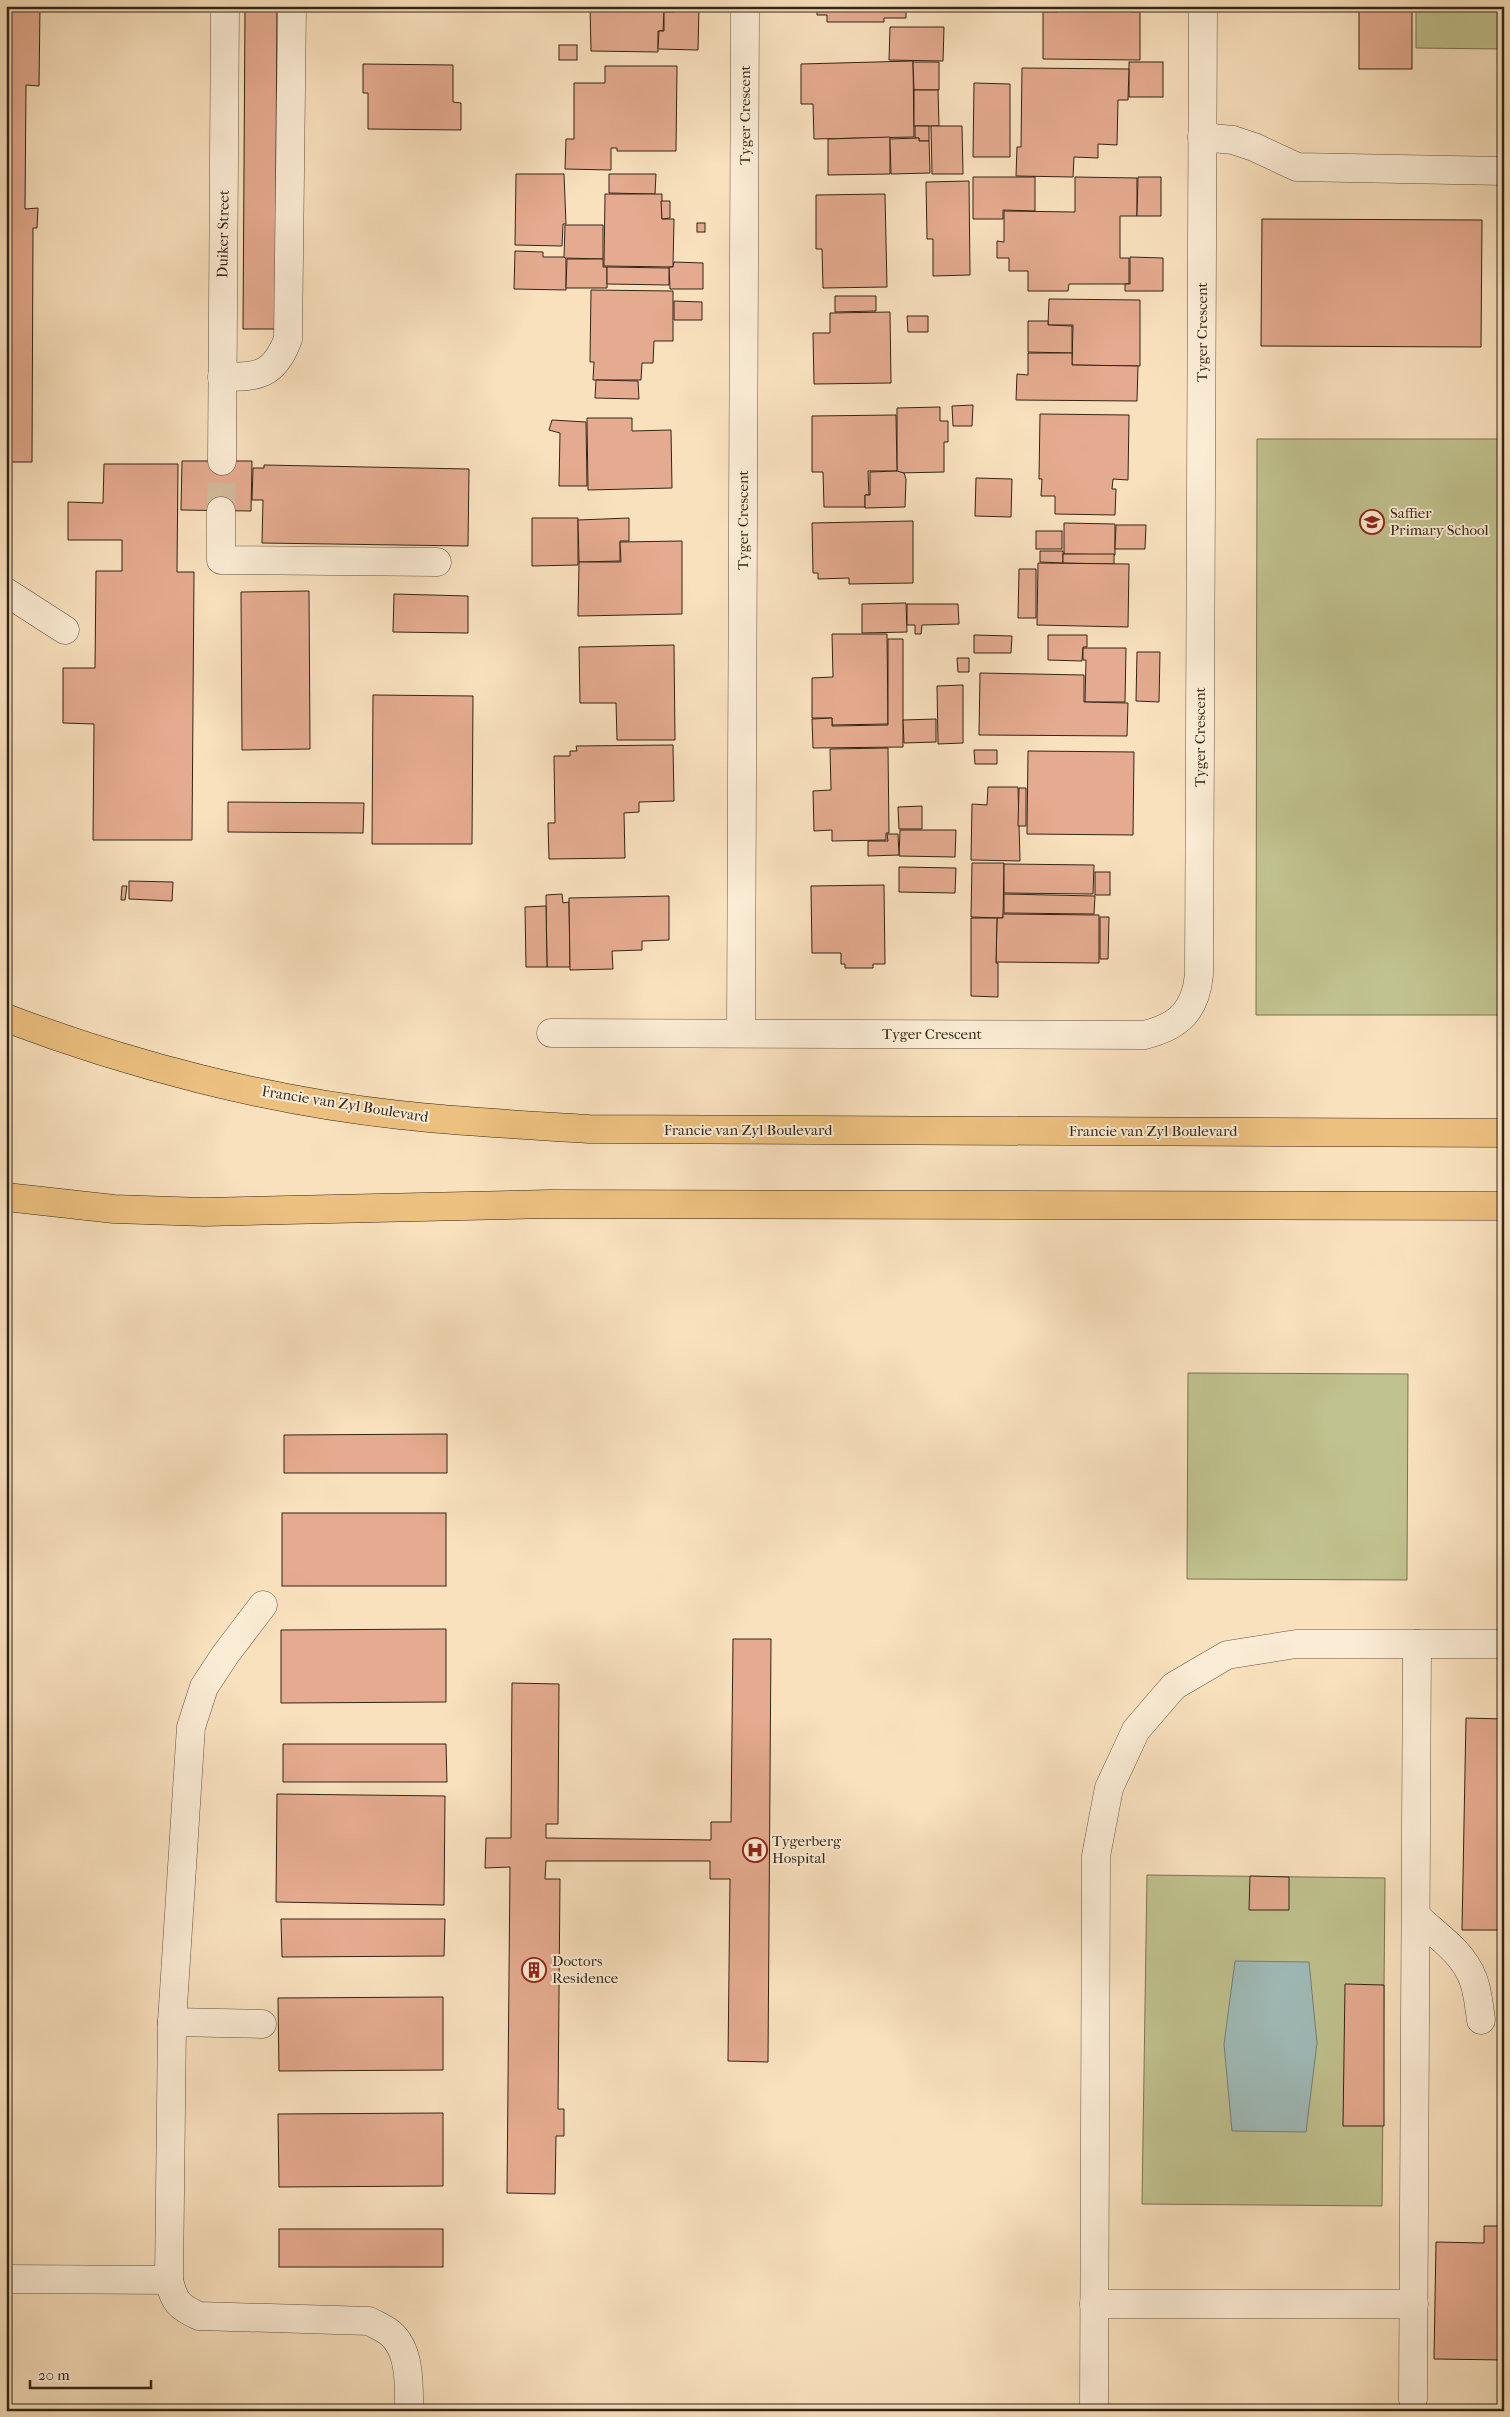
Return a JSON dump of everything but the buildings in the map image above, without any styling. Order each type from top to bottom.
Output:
[{"type":"main road","name":"Francie van Zyl Boulevard","points":[[6,1018],[69,1041],[230,1085],[314,1102],[398,1115],[484,1123],[589,1129],[1504,1133]]},
{"type":"main road","points":[[6,1197],[114,1209],[204,1212],[548,1204],[1504,1206]]},
{"type":"street","name":"Duiker Street","points":[[222,461],[225,6]]},
{"type":"street","points":[[222,377],[252,377],[264,373],[283,353],[288,339],[292,6]]},
{"type":"street","name":"Tyger Crescent","points":[[741,1033],[745,6]]},
{"type":"street","name":"Tyger Crescent","points":[[552,1033],[1144,1035],[1172,1026],[1183,1017],[1192,1004],[1198,990],[1199,964],[1203,6]]},
{"type":"street","points":[[1202,137],[1233,140],[1254,147],[1297,167],[1504,171]]},
{"type":"street","points":[[221,511],[221,560],[437,562]]},
{"type":"street","points":[[6,592],[65,630]]},
{"type":"street","points":[[263,1605],[225,1655],[204,1687],[191,1726],[172,2022],[169,2280],[172,2294],[182,2309],[199,2316],[369,2321],[391,2334],[404,2354],[409,2377],[409,2411]]},
{"type":"street","points":[[1094,2411],[1096,1856],[1109,1788],[1136,1730],[1174,1686],[1227,1655],[1296,1644],[1504,1644]]},
{"type":"street","points":[[1413,2398],[1417,1644]]},
{"type":"street","points":[[1416,1916],[1452,1949],[1468,1969],[1473,1980],[1481,2020]]},
{"type":"street","points":[[172,2022],[262,2024]]},
{"type":"street","points":[[6,2279],[169,2280]]},
{"type":"street","points":[[1094,2304],[1414,2304]]},
{"type":"green space","points":[[1416,6],[1504,6],[1504,49],[1416,48]]},
{"type":"green space","points":[[1257,439],[1504,439],[1504,1015],[1256,1015]]},
{"type":"green space","points":[[1188,1373],[1408,1374],[1407,1580],[1187,1579]]},
{"type":"green space","points":[[1147,1875],[1385,1878],[1382,2206],[1142,2204]]},
{"type":"water","points":[[1235,1961],[1309,1962],[1317,2043],[1306,2132],[1232,2131],[1224,2044]]},
{"type":"tunnel","points":[[221,511],[222,461]]},
{"type":"place","name":"Saffier Primary School","points":[[1372,522]]},
{"type":"place","name":"Tygerberg Hospital","points":[[755,1850]]},
{"type":"place","name":"Doctors Residence","points":[[534,1970]]}]
